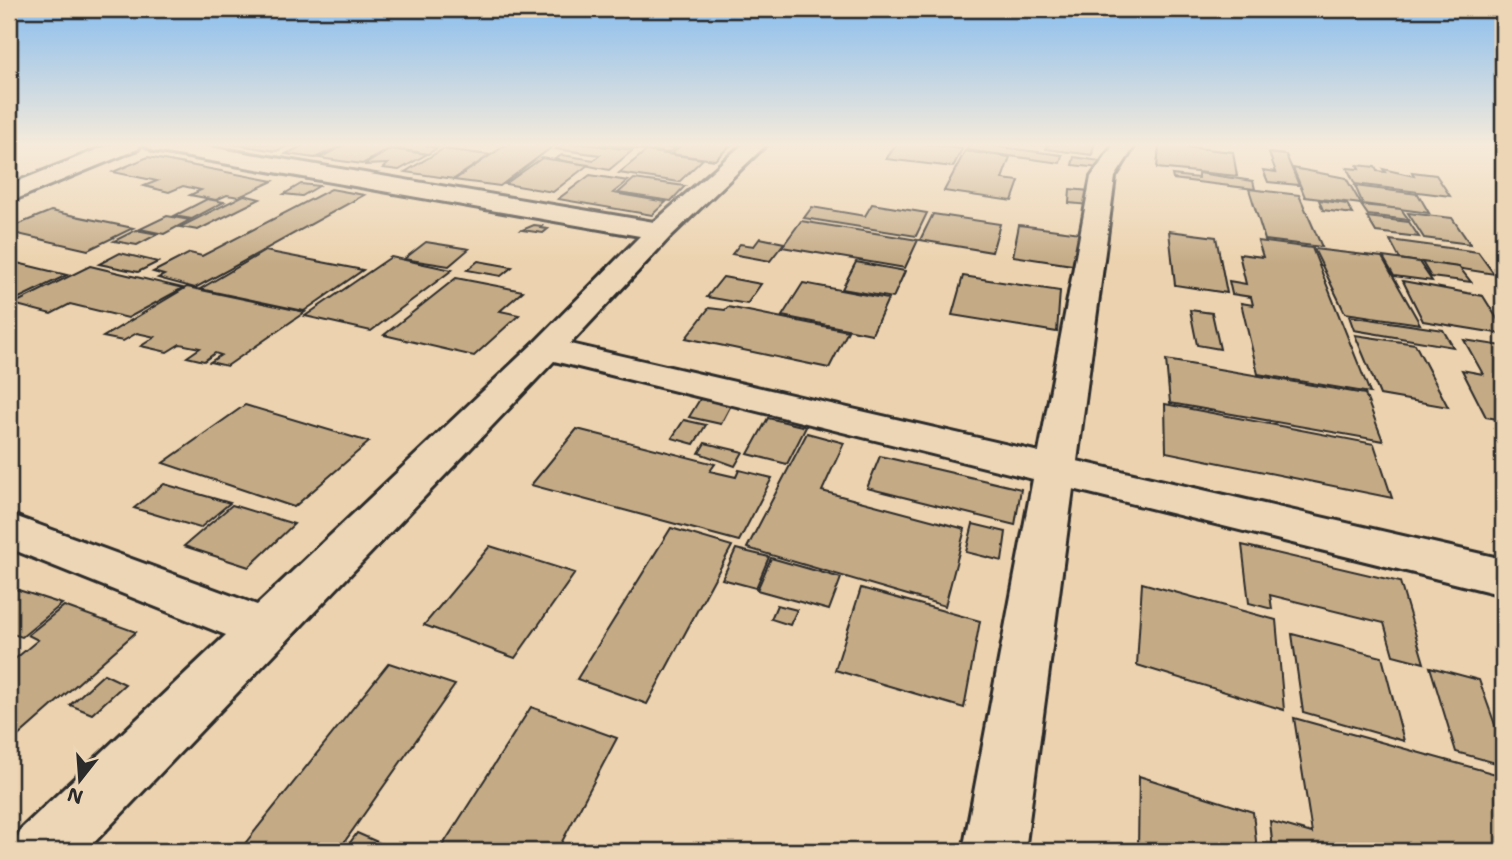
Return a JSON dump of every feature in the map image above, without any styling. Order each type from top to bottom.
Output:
[{"type":"street","points":[[9,194],[33,184]]},
{"type":"street","points":[[385,184],[660,232]]},
{"type":"street","points":[[43,851],[547,349],[660,232],[712,184]]},
{"type":"street","points":[[994,851],[1102,184]]},
{"type":"street","points":[[547,349],[1503,577]]},
{"type":"street","points":[[9,530],[265,629]]},
{"type":"building","points":[[266,184],[239,197],[227,195],[216,200],[190,195],[201,190],[183,186],[169,192],[144,186]]},
{"type":"building","points":[[301,184],[319,186],[302,196],[284,194]]},
{"type":"building","points":[[506,184],[563,184],[553,192]]},
{"type":"building","points":[[578,184],[624,184],[613,193],[666,202],[652,215],[558,199]]},
{"type":"building","points":[[628,184],[685,186],[671,201],[618,193]]},
{"type":"building","points":[[948,184],[1018,184],[1012,201],[944,191]]},
{"type":"building","points":[[1215,184],[1254,184],[1255,189]]},
{"type":"building","points":[[1300,184],[1350,184],[1361,204],[1305,197]]},
{"type":"building","points":[[1356,184],[1442,184],[1450,196]]},
{"type":"building","points":[[1355,186],[1418,194],[1429,213],[1363,204]]},
{"type":"building","points":[[331,189],[364,195],[195,288],[158,278],[164,275],[153,272],[190,253],[202,256]]},
{"type":"building","points":[[1070,189],[1089,191],[1089,205],[1069,203]]},
{"type":"building","points":[[1249,189],[1299,195],[1322,247],[1265,240]]},
{"type":"building","points":[[244,195],[260,199],[198,230],[180,227]]},
{"type":"building","points":[[207,199],[224,202],[192,219],[174,216]]},
{"type":"building","points":[[1319,200],[1347,204],[1353,214],[1323,210]]},
{"type":"building","points":[[872,204],[927,213],[916,236],[804,218],[812,207],[865,216]]},
{"type":"building","points":[[1361,205],[1401,209],[1409,220],[1368,215]]},
{"type":"building","points":[[51,211],[133,228],[88,250],[9,232],[9,228]]},
{"type":"building","points":[[1408,213],[1452,218],[1470,244],[1424,238]]},
{"type":"building","points":[[933,214],[1000,224],[992,252],[920,240]]},
{"type":"building","points":[[167,216],[190,220],[164,234],[140,229]]},
{"type":"building","points":[[1367,217],[1409,222],[1419,237],[1376,232]]},
{"type":"building","points":[[801,221],[918,240],[905,268],[782,247]]},
{"type":"building","points":[[534,225],[548,229],[543,233],[522,230]]},
{"type":"building","points":[[1019,225],[1081,233],[1079,266],[1013,256]]},
{"type":"building","points":[[136,230],[158,234],[137,245],[114,241]]},
{"type":"building","points":[[1169,231],[1216,237],[1227,293],[1175,285]]},
{"type":"building","points":[[760,238],[784,243],[770,261],[732,254],[740,244],[754,246]]},
{"type":"building","points":[[1390,240],[1478,252],[1494,274],[1400,259]]},
{"type":"building","points":[[1258,241],[1312,248],[1370,393],[1258,374],[1241,303],[1253,305],[1251,297],[1232,294],[1229,281],[1246,284],[1239,254],[1263,257]]},
{"type":"building","points":[[426,242],[469,249],[449,266],[404,259]]},
{"type":"building","points":[[1314,249],[1382,257],[1420,324],[1345,313]]},
{"type":"building","points":[[265,251],[363,270],[304,311],[200,289]]},
{"type":"building","points":[[120,253],[158,262],[138,272],[99,264]]},
{"type":"building","points":[[391,257],[452,270],[371,331],[305,316]]},
{"type":"building","points":[[1383,257],[1419,262],[1432,281],[1394,276]]},
{"type":"building","points":[[9,261],[67,275],[17,299],[9,297]]},
{"type":"building","points":[[478,261],[512,267],[501,276],[467,270]]},
{"type":"building","points":[[856,262],[905,271],[893,298],[842,289]]},
{"type":"building","points":[[1422,262],[1459,267],[1471,282],[1431,277]]},
{"type":"building","points":[[90,266],[183,288],[128,318],[70,304],[51,314],[13,304]]},
{"type":"building","points":[[963,276],[1060,291],[1057,332],[952,315]]},
{"type":"building","points":[[723,277],[761,284],[747,304],[707,297]]},
{"type":"building","points":[[456,278],[523,291],[500,311],[519,315],[474,356],[384,335]]},
{"type":"building","points":[[1403,281],[1483,296],[1503,328],[1503,334],[1423,321]]},
{"type":"building","points":[[803,283],[888,299],[872,334],[782,316]]},
{"type":"building","points":[[187,287],[305,312],[227,366],[210,362],[221,355],[215,353],[204,361],[187,357],[200,348],[180,344],[167,352],[141,346],[155,337],[137,333],[123,341],[103,337]]},
{"type":"building","points":[[728,307],[848,331],[829,368],[686,338],[709,308],[725,310]]},
{"type":"building","points":[[1190,310],[1212,313],[1220,349],[1197,345]]},
{"type":"building","points":[[1349,316],[1443,330],[1453,347],[1354,330]]},
{"type":"building","points":[[1355,335],[1415,344],[1448,407],[1380,395]]},
{"type":"building","points":[[1464,340],[1503,346],[1503,420],[1486,417],[1462,370],[1483,374]]},
{"type":"building","points":[[1166,360],[1365,394],[1383,441],[1170,403]]},
{"type":"building","points":[[700,399],[731,405],[721,424],[689,417]]},
{"type":"building","points":[[1165,404],[1374,444],[1392,498],[1166,452]]},
{"type":"building","points":[[245,405],[369,442],[294,507],[163,463]]},
{"type":"building","points":[[768,418],[806,427],[787,464],[748,454]]},
{"type":"building","points":[[684,420],[706,425],[694,444],[672,438]]},
{"type":"building","points":[[577,429],[715,464],[710,471],[736,477],[739,470],[772,478],[739,541],[531,485]]},
{"type":"building","points":[[807,433],[844,443],[822,491],[965,529],[945,606],[747,548]]},
{"type":"building","points":[[705,443],[743,452],[735,466],[699,453]]},
{"type":"building","points":[[880,456],[1021,489],[1015,525],[867,488]]},
{"type":"building","points":[[164,484],[230,503],[200,528],[134,508]]},
{"type":"building","points":[[232,505],[294,524],[249,567],[184,546]]},
{"type":"building","points":[[973,524],[1006,532],[1002,561],[966,552]]},
{"type":"building","points":[[671,528],[732,546],[647,704],[577,679]]},
{"type":"building","points":[[1242,545],[1400,582],[1424,663],[1393,655],[1384,623],[1270,595],[1272,609],[1249,603]]},
{"type":"building","points":[[490,546],[575,573],[515,658],[424,625]]},
{"type":"building","points":[[736,549],[769,557],[756,588],[722,579]]},
{"type":"building","points":[[771,558],[841,578],[829,610],[757,590]]},
{"type":"building","points":[[1142,583],[1276,620],[1284,710],[1137,665]]},
{"type":"building","points":[[9,587],[62,604],[22,637],[9,633]]},
{"type":"building","points":[[861,588],[980,621],[964,708],[835,670]]},
{"type":"building","points":[[777,605],[797,610],[790,625],[771,619]]},
{"type":"building","points":[[64,606],[136,632],[9,744],[9,664],[38,640],[28,635]]},
{"type":"building","points":[[1292,634],[1382,657],[1404,741],[1303,712]]},
{"type":"building","points":[[389,663],[455,685],[338,851],[239,851]]},
{"type":"building","points":[[1430,667],[1479,680],[1503,747],[1503,765],[1456,752]]},
{"type":"building","points":[[104,674],[125,684],[92,714],[70,705]]},
{"type":"building","points":[[531,707],[617,738],[557,851],[439,851]]},
{"type":"building","points":[[1294,718],[1503,776],[1503,851],[1273,851],[1270,821],[1312,833]]},
{"type":"building","points":[[1139,776],[1253,812],[1257,851],[1138,851]]},
{"type":"building","points":[[357,833],[398,851],[344,851]]}]
